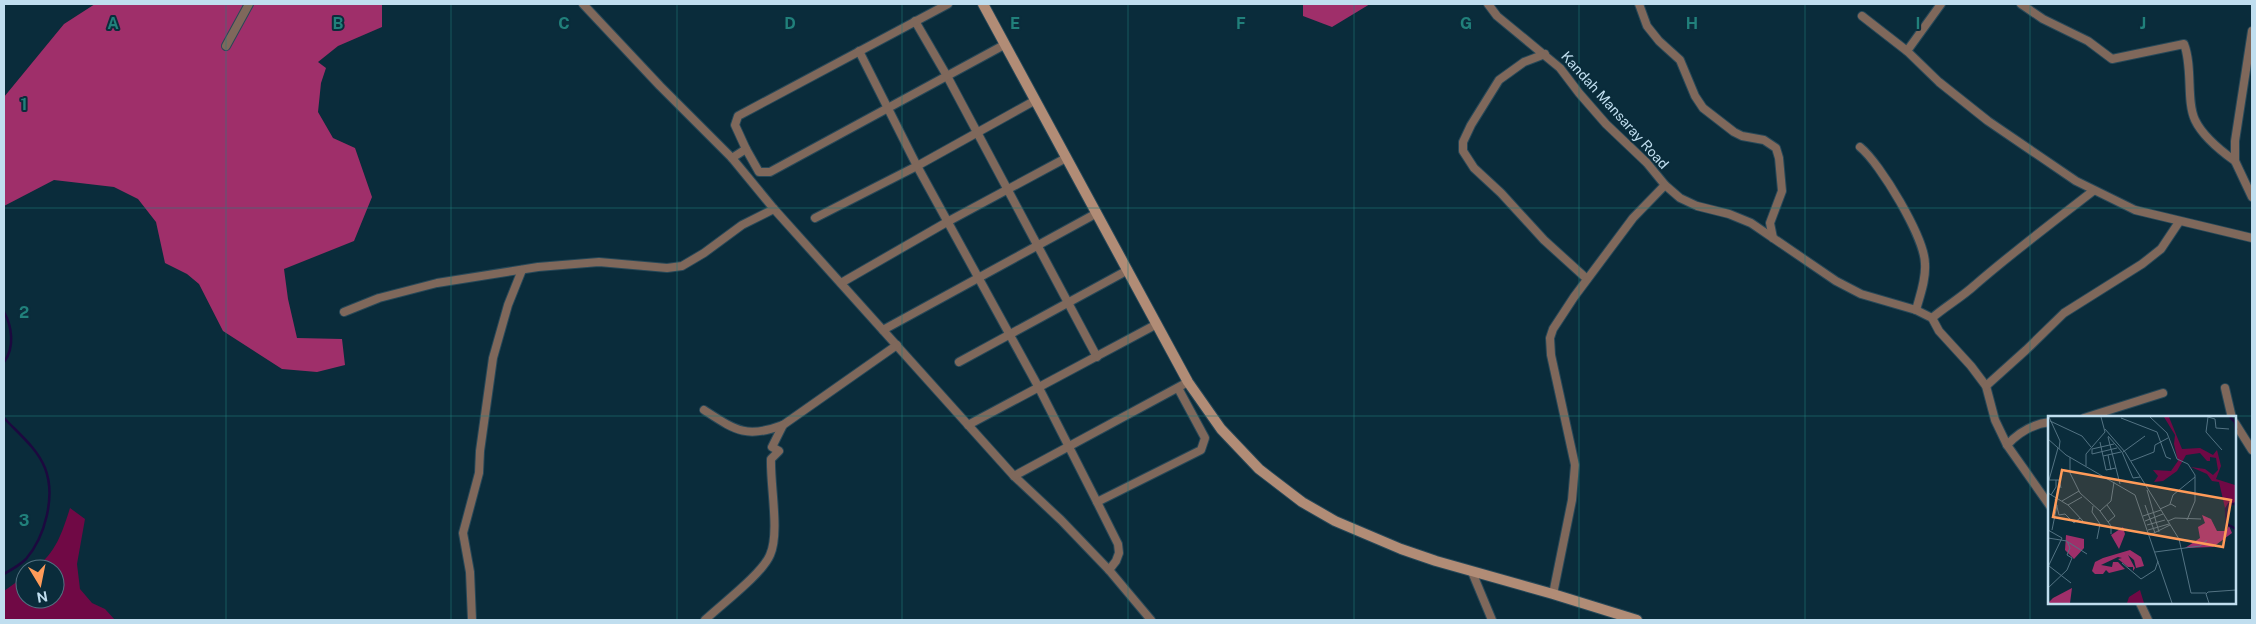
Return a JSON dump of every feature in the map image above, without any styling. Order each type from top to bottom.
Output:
[{"type":"main road","points":[[983,4],[1188,382],[1221,429],[1259,468],[1302,502],[1335,522],[1401,549],[1472,572],[1553,594],[1637,620]]},
{"type":"street","points":[[226,46],[249,4]]},
{"type":"street","points":[[583,4],[660,86],[732,158],[774,209],[1014,476],[1062,520],[1109,570],[1151,620]]},
{"type":"street","points":[[948,4],[738,116],[735,125],[759,172],[770,172],[1004,45]]},
{"type":"street","name":"Kandah Mansaray Road","points":[[1488,4],[1496,16],[1560,68],[1606,124],[1680,198],[1697,206],[1729,214],[1751,223],[1836,281],[1861,294],[1916,310],[1932,318],[1939,331],[1972,366],[1986,386],[1995,420],[2007,445],[2048,503]]},
{"type":"street","points":[[1638,4],[1648,26],[1659,41],[1680,60],[1695,96],[1704,108],[1734,132],[1742,136],[1764,140],[1776,148],[1779,158],[1782,191],[1770,223],[1774,239]]},
{"type":"street","points":[[1908,51],[1941,4]]},
{"type":"street","points":[[2021,4],[2043,19],[2088,41],[2112,59],[2184,44],[2191,75],[2194,119],[2215,145],[2235,161]]},
{"type":"street","points":[[1862,16],[1908,51],[1939,82],[1988,121],[2028,151],[2093,191],[2135,210],[2252,238]]},
{"type":"street","points":[[915,21],[947,76],[1006,190],[1097,357]]},
{"type":"street","points":[[2252,31],[2235,141],[2235,161],[2252,197]]},
{"type":"street","points":[[859,51],[917,166],[1039,388],[1118,544],[1119,553],[1109,570]]},
{"type":"street","points":[[1545,54],[1524,62],[1499,80],[1471,125],[1464,142],[1463,151],[1474,168],[1501,193],[1544,240],[1587,279]]},
{"type":"street","points":[[815,218],[917,166],[1034,101]]},
{"type":"street","points":[[1860,147],[1869,154],[1882,172],[1922,246],[1926,263],[1923,286],[1916,310]]},
{"type":"street","points":[[732,158],[746,149]]},
{"type":"street","points":[[841,283],[947,222],[1066,158]]},
{"type":"street","points":[[1553,594],[1572,500],[1575,465],[1551,354],[1550,338],[1559,318],[1633,218],[1666,185]]},
{"type":"street","points":[[1932,318],[1975,285],[2031,237],[2053,223],[2093,191]]},
{"type":"street","points":[[344,312],[379,298],[438,283],[522,270],[599,262],[667,268],[682,266],[704,254],[742,225],[774,209]]},
{"type":"street","points":[[883,330],[1097,213]]},
{"type":"street","points":[[1986,386],[2064,313],[2162,249],[2179,222]]},
{"type":"street","points":[[472,620],[470,572],[463,533],[479,473],[480,451],[493,358],[508,305],[522,270]]},
{"type":"street","points":[[959,362],[1128,270]]},
{"type":"street","points":[[968,425],[1157,324]]},
{"type":"street","points":[[704,410],[732,429],[749,432],[766,431],[783,425],[896,345]]},
{"type":"street","points":[[1014,476],[1188,382]]},
{"type":"street","points":[[1097,502],[1202,450],[1205,438],[1178,388]]},
{"type":"street","points":[[2225,388],[2232,416]]},
{"type":"street","points":[[2090,416],[2163,393]]},
{"type":"street","points":[[2007,445],[2016,436],[2036,424],[2048,422]]},
{"type":"street","points":[[706,620],[760,570],[770,556],[774,536],[771,460],[779,451],[772,447],[783,425]]},
{"type":"street","points":[[2236,425],[2252,450]]},
{"type":"street","points":[[1472,572],[1492,620]]},
{"type":"street","points":[[2140,604],[2148,620]]},
{"type":"shaded area","points":[[95,4],[382,4],[382,27],[338,46],[318,62],[326,68],[321,83],[318,112],[333,138],[355,148],[372,197],[354,241],[284,269],[288,299],[297,338],[342,339],[345,365],[317,372],[282,369],[223,331],[199,284],[187,274],[165,263],[156,222],[138,199],[114,187],[54,180],[4,206],[4,97],[64,24]]},
{"type":"shaded area","points":[[1303,4],[1370,4],[1332,27],[1303,16]]},
{"type":"shaded area","points":[[70,508],[85,519],[77,564],[80,589],[92,603],[105,609],[115,620],[4,620],[4,591],[15,583],[15,609],[65,609],[65,559],[45,559],[61,534]]},
{"type":"waterway","points":[[4,312],[9,324],[11,337],[10,350],[4,362]]},
{"type":"waterway","points":[[4,418],[27,441],[42,461],[48,479],[49,491],[47,516],[39,539],[26,559],[4,574]]}]
